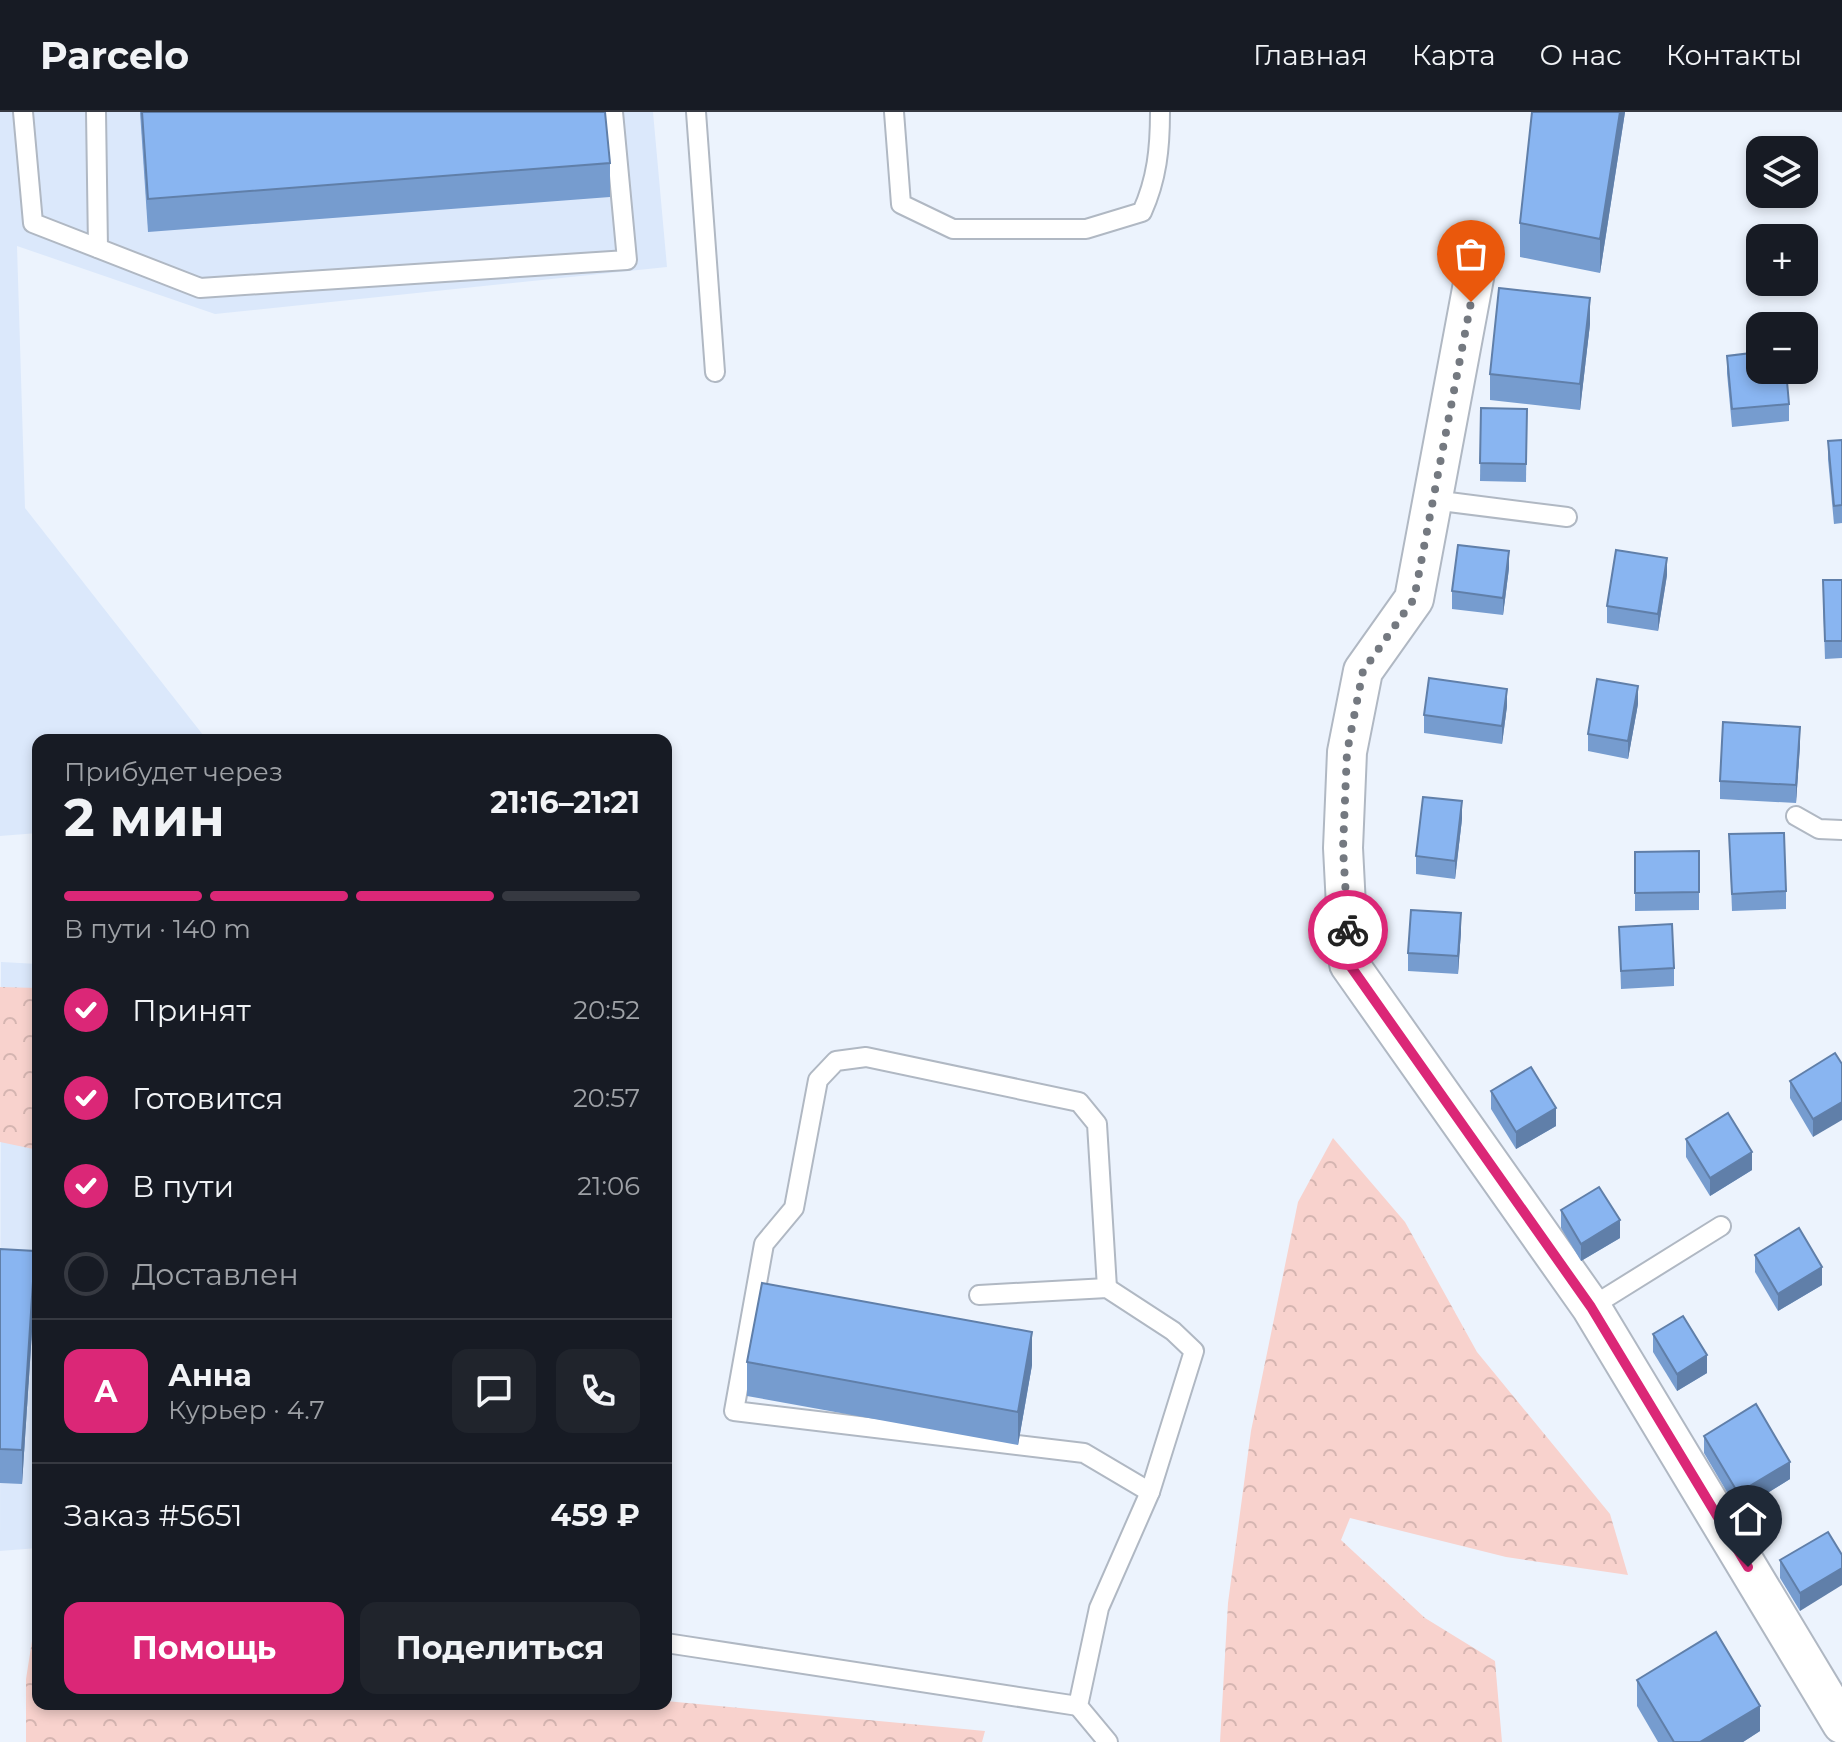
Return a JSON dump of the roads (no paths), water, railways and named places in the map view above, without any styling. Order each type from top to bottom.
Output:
[{"type":"street","points":[[1477,262],[1414,599],[1363,671],[1347,752],[1343,848],[1349,964],[1591,1307],[1842,1724]]},
{"type":"lane","points":[[23,112],[33,223],[200,288],[627,260],[613,112]]},
{"type":"lane","points":[[96,112],[98,248]]},
{"type":"lane","points":[[696,112],[715,372]]},
{"type":"lane","points":[[894,112],[901,204],[953,229],[1086,229],[1142,212],[1154,186],[1160,144],[1160,112]]},
{"type":"lane","points":[[1433,500],[1567,517]]},
{"type":"lane","points":[[1796,816],[1819,829],[1842,830]]},
{"type":"lane","points":[[1107,1288],[1097,1124],[1079,1102],[866,1057],[836,1061],[818,1080],[794,1208],[764,1244],[734,1411],[1084,1453],[1150,1492]]},
{"type":"lane","points":[[1591,1307],[1721,1226]]},
{"type":"lane","points":[[979,1295],[1107,1288],[1173,1331],[1194,1351],[1150,1492],[1099,1608],[1078,1706]]},
{"type":"lane","points":[[672,1644],[1078,1706],[1108,1742]]}]
